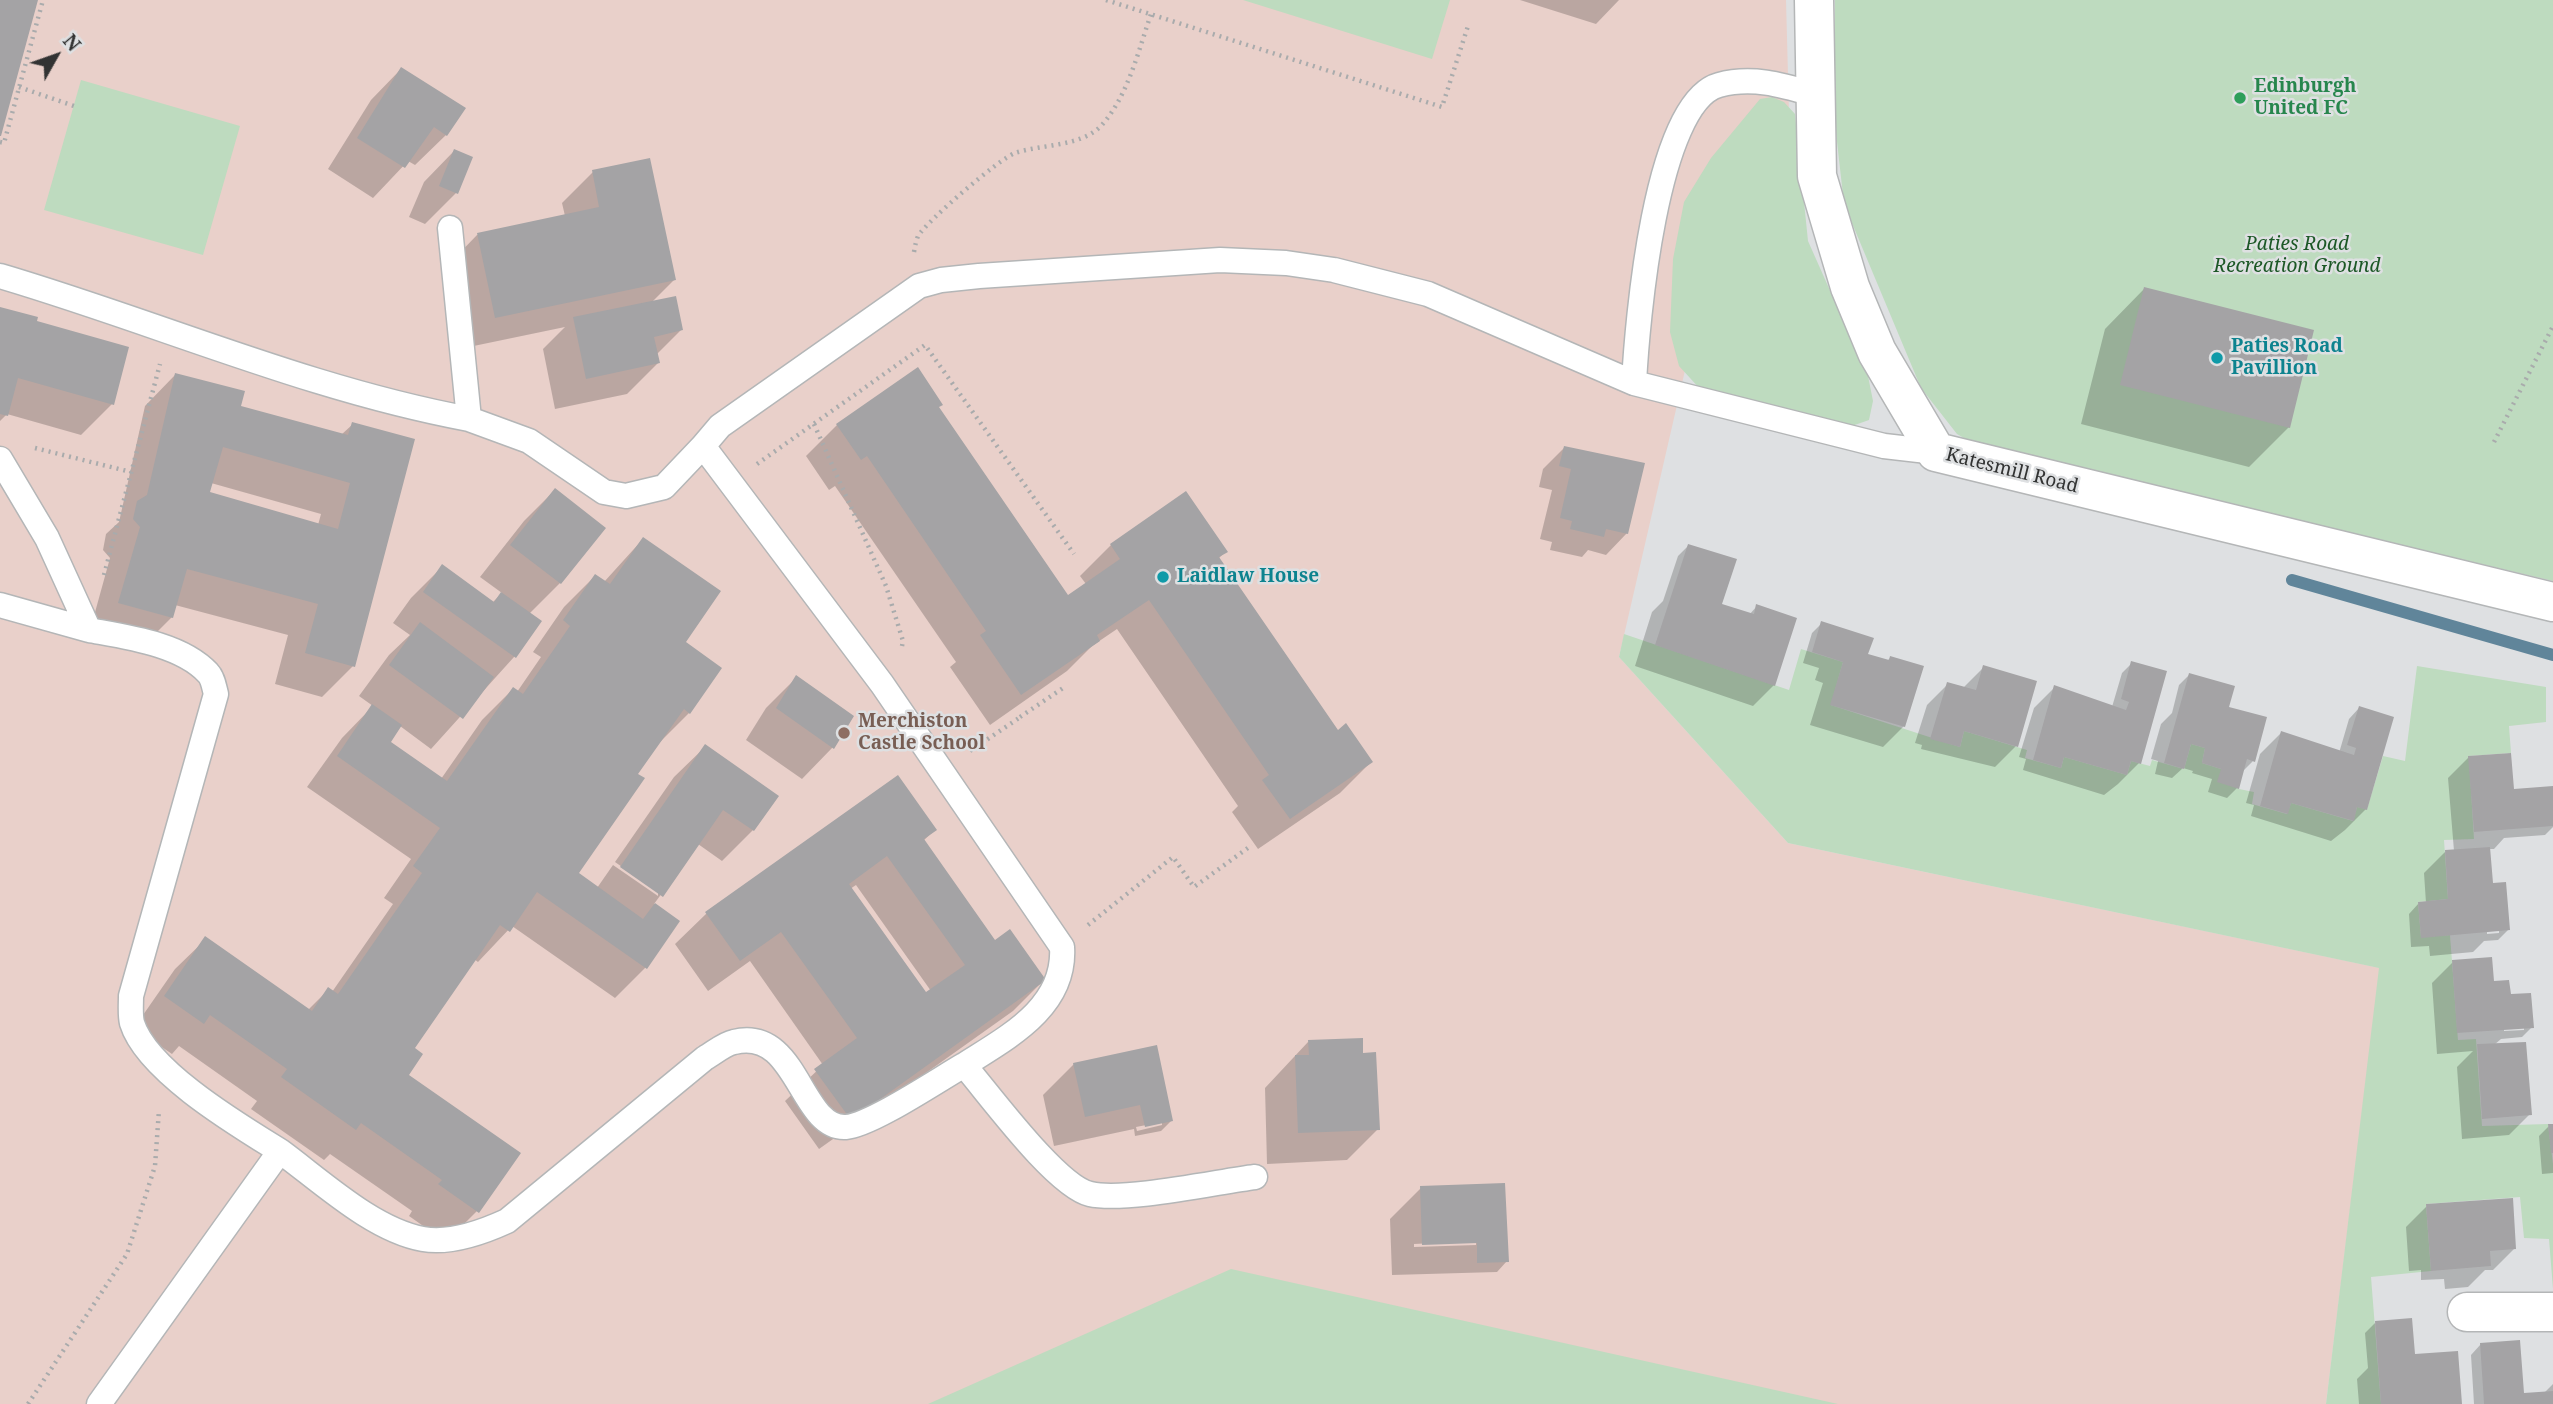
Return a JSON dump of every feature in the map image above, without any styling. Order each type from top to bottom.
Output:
[{"type":"street","name":"Katesmill Road","points":[[1814,0],[1813,94],[1817,176],[1850,287],[1877,352],[1936,452],[2553,602]]},
{"type":"street","points":[[2467,1312],[2553,1312]]},
{"type":"lane","points":[[1634,383],[1650,236],[1673,141],[1698,101],[1717,85],[1766,80],[1813,94]]},
{"type":"lane","points":[[450,228],[469,419]]},
{"type":"lane","points":[[0,276],[315,379],[425,411],[469,419],[529,441],[604,492],[626,496],[664,487],[720,426],[740,410],[919,286],[954,279],[1220,260],[1286,262],[1334,270],[1428,293],[1634,383],[1884,446],[1936,452]]},
{"type":"lane","points":[[0,605],[89,630],[124,636],[194,661],[211,676],[216,694],[131,996],[131,1021],[142,1046],[162,1067],[231,1121],[280,1151],[386,1226],[424,1239],[472,1234],[507,1221],[705,1058],[733,1042],[752,1041],[785,1059],[810,1103],[825,1119],[842,1128],[865,1124],[1017,1031],[1043,1007],[1063,964],[1062,947],[883,684],[703,446]]},
{"type":"lane","points":[[0,459],[47,538],[89,630]]},
{"type":"lane","points":[[964,1065],[1049,1164],[1070,1185],[1090,1194],[1120,1195],[1255,1177]]},
{"type":"lane","points":[[99,1404],[280,1151]]},
{"type":"path","points":[[0,142],[4,143],[44,0]]},
{"type":"path","points":[[1106,0],[1441,107],[1468,26]]},
{"type":"path","points":[[919,286],[912,262],[917,238],[931,220],[1012,155],[1041,145],[1076,140],[1099,128],[1116,105],[1126,84],[1152,14]]},
{"type":"path","points":[[19,88],[74,106]]},
{"type":"path","points":[[2494,442],[2553,326]]},
{"type":"path","points":[[731,482],[925,345],[1074,554]]},
{"type":"path","points":[[89,630],[159,370]]},
{"type":"path","points":[[814,424],[886,586],[903,641],[898,665],[883,684]]},
{"type":"path","points":[[26,446],[131,472]]},
{"type":"path","points":[[975,748],[1066,686]]},
{"type":"path","points":[[1062,947],[1173,858],[1194,887],[1252,845]]},
{"type":"path","points":[[28,1404],[127,1254],[156,1166],[162,1067]]},
{"type":"shaded area","name":"Merchiston Castle School","points":[[0,0],[1786,0],[1792,226],[1686,366],[1619,657],[1788,843],[2380,968],[2326,1404],[0,1404]]},
{"type":"green space","points":[[1243,0],[1450,0],[1432,59]]},
{"type":"green space","name":"Paties Road Recreation Ground","points":[[1835,0],[2553,0],[2553,581],[1976,445],[1957,434],[1921,388],[1844,204],[1835,124]]},
{"type":"green space","points":[[81,80],[240,126],[203,255],[44,210]]},
{"type":"green space","points":[[1772,97],[1784,102],[1795,114],[1808,241],[1868,376],[1873,401],[1869,420],[1849,427],[1701,390],[1679,366],[1670,332],[1673,259],[1684,202],[1711,158],[1760,99]]},
{"type":"green space","points":[[1624,634],[1789,690],[1801,649],[1843,662],[1831,705],[1960,747],[1964,731],[2027,750],[2025,758],[2061,768],[2064,757],[2127,775],[2131,761],[2150,766],[2152,760],[2184,769],[2191,744],[2205,748],[2202,763],[2221,769],[2239,789],[2254,792],[2252,804],[2287,814],[2291,803],[2353,821],[2357,807],[2367,809],[2383,756],[2405,761],[2417,666],[2546,687],[2546,722],[2509,726],[2511,753],[2469,756],[2474,839],[2444,840],[2448,899],[2418,902],[2421,937],[2450,935],[2458,1040],[2476,1039],[2482,1126],[2548,1124],[2553,1164],[2553,1289],[2549,1239],[2524,1238],[2520,1197],[2426,1204],[2431,1271],[2371,1277],[2381,1404],[2326,1404],[2379,968],[1788,843],[1619,657]]},
{"type":"green space","points":[[1231,1269],[1838,1404],[928,1404]]},
{"type":"building","points":[[0,0],[38,0],[1,136],[0,136]]},
{"type":"building","points":[[401,67],[466,108],[447,136],[434,127],[405,168],[357,138]]},
{"type":"building","points":[[454,149],[473,157],[458,194],[439,186]]},
{"type":"building","points":[[650,158],[676,280],[495,318],[477,233],[599,207],[592,170]]},
{"type":"building","name":"Paties Road Pavillion","points":[[2144,287],[2314,330],[2290,428],[2120,385]]},
{"type":"building","points":[[676,296],[683,330],[654,337],[660,363],[586,379],[573,317]]},
{"type":"building","points":[[0,307],[38,317],[37,321],[129,347],[114,405],[18,378],[8,416],[0,414]]},
{"type":"building","name":"Laidlaw House","points":[[918,367],[943,405],[939,407],[1068,595],[1120,559],[1110,544],[1186,491],[1228,552],[1219,557],[1338,730],[1346,723],[1373,762],[1290,819],[1262,780],[1269,775],[1149,600],[1097,635],[1100,641],[1021,695],[980,635],[986,631],[867,456],[861,460],[836,424]]},
{"type":"building","points":[[175,373],[245,391],[241,406],[348,435],[352,422],[415,439],[355,667],[305,653],[318,604],[187,569],[173,618],[118,603],[140,527],[133,519],[137,501],[147,495]],"holes":[[[223,447],[350,483],[338,529],[210,492]]]},
{"type":"building","points":[[1564,446],[1645,463],[1628,534],[1606,529],[1604,537],[1570,529],[1572,521],[1560,518],[1571,469],[1559,466]]},
{"type":"building","points":[[555,488],[606,528],[561,584],[510,545]]},
{"type":"building","points":[[643,537],[721,591],[686,642],[722,668],[690,714],[684,709],[638,774],[645,778],[579,873],[643,919],[655,903],[680,921],[647,969],[537,892],[510,932],[500,925],[415,1048],[423,1054],[409,1075],[521,1153],[479,1213],[438,1184],[442,1180],[361,1123],[356,1130],[281,1077],[287,1069],[210,1015],[204,1024],[164,996],[205,936],[312,1011],[328,987],[338,994],[422,873],[413,866],[440,828],[337,756],[372,704],[402,725],[391,742],[447,781],[513,687],[523,694],[570,626],[563,620],[595,574],[610,584]]},
{"type":"building","points":[[1688,544],[1737,559],[1722,604],[1754,614],[1756,604],[1797,618],[1775,686],[1655,645]]},
{"type":"building","points":[[442,564],[494,602],[501,592],[542,621],[516,658],[423,592]]},
{"type":"building","points":[[1821,621],[1874,638],[1868,654],[1889,660],[1890,656],[1924,666],[1905,727],[1830,705],[1843,662],[1812,652]]},
{"type":"building","points":[[420,622],[494,677],[463,719],[389,665]]},
{"type":"building","points":[[2131,661],[2167,671],[2141,764],[2131,761],[2127,775],[2064,757],[2061,768],[2033,760],[2054,685],[2126,710],[2129,702],[2121,699]]},
{"type":"building","points":[[1983,665],[2037,681],[2018,747],[1964,731],[1960,747],[1930,739],[1947,682],[1976,690]]},
{"type":"building","points":[[2189,673],[2235,686],[2229,707],[2267,717],[2255,762],[2247,759],[2239,789],[2217,782],[2221,769],[2202,763],[2205,748],[2191,744],[2184,769],[2164,763]]},
{"type":"building","points":[[796,675],[854,716],[834,749],[776,708]]},
{"type":"building","points":[[2359,706],[2394,717],[2367,810],[2357,807],[2354,821],[2291,803],[2288,814],[2260,806],[2281,731],[2354,755],[2356,748],[2347,745]]},
{"type":"building","points":[[705,744],[779,796],[754,831],[723,810],[663,897],[620,867]]},
{"type":"building","points":[[2511,753],[2514,789],[2553,786],[2553,826],[2474,832],[2468,756]]},
{"type":"building","points":[[898,775],[937,830],[924,839],[995,940],[1010,929],[1046,980],[851,1120],[814,1069],[857,1038],[781,932],[740,961],[705,912]],"holes":[[[887,856],[965,965],[926,992],[849,884]]]},
{"type":"building","points":[[2490,847],[2493,883],[2506,882],[2510,930],[2421,938],[2418,902],[2448,899],[2445,850]]},
{"type":"building","points":[[2492,957],[2494,981],[2509,980],[2511,994],[2531,993],[2534,1028],[2457,1033],[2452,960]]},
{"type":"building","points":[[1363,1038],[1363,1053],[1376,1052],[1380,1130],[1298,1133],[1295,1055],[1309,1055],[1308,1040]]},
{"type":"building","points":[[2526,1042],[2532,1115],[2482,1119],[2477,1044]]},
{"type":"building","points":[[1157,1045],[1173,1121],[1145,1127],[1140,1105],[1085,1117],[1073,1063]]},
{"type":"building","points":[[2548,1124],[2553,1124],[2553,1153],[2551,1153]]},
{"type":"building","points":[[1505,1183],[1509,1262],[1477,1263],[1477,1243],[1422,1245],[1420,1186]]},
{"type":"building","points":[[2513,1198],[2516,1249],[2490,1251],[2491,1266],[2431,1271],[2426,1204]]},
{"type":"building","points":[[2412,1318],[2415,1354],[2458,1351],[2462,1404],[2381,1404],[2375,1321]]},
{"type":"building","points":[[2520,1340],[2524,1393],[2553,1391],[2553,1404],[2484,1404],[2480,1343]]},
{"type":"waterway","points":[[2292,580],[2553,655]]},
{"type":"place","name":"Edinburgh United FC","points":[[2240,98]]},
{"type":"place","name":"Paties Road Pavillion","points":[[2217,358]]},
{"type":"place","name":"Laidlaw House","points":[[1163,577]]},
{"type":"place","name":"Merchiston Castle School","points":[[844,733]]}]
